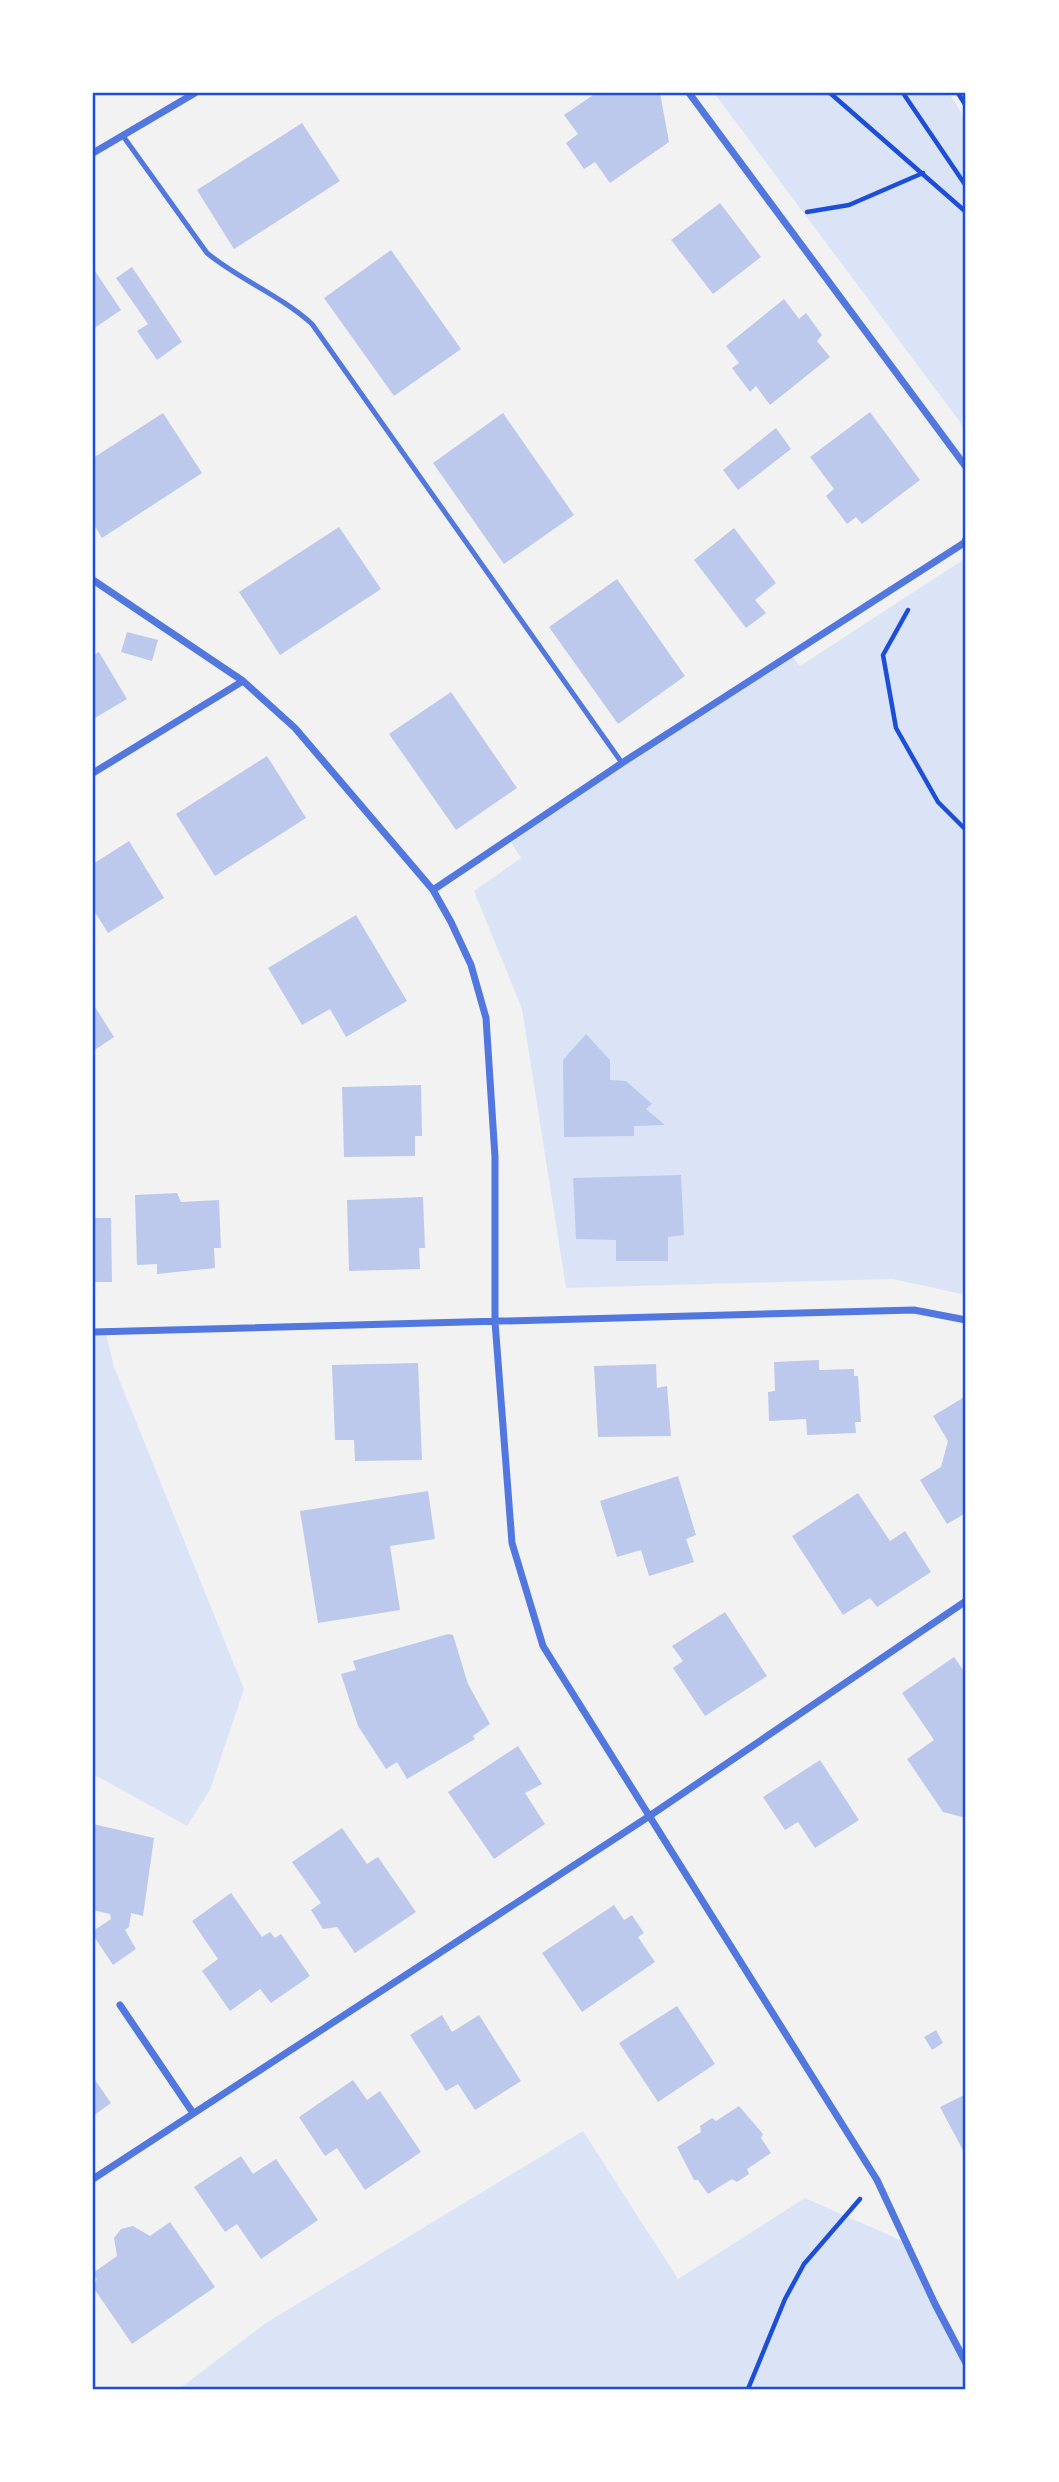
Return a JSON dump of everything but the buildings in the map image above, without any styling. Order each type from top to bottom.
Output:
[{"type":"street","points":[[93,153],[195,93]]},
{"type":"street","points":[[689,93],[778,217],[966,467]]},
{"type":"street","points":[[433,890],[622,763],[964,543],[966,539]]},
{"type":"street","points":[[93,580],[243,681],[295,728],[433,890],[471,965],[486,1018],[495,1157],[495,1322],[512,1544],[543,1646],[877,2180],[966,2363]]},
{"type":"street","points":[[93,773],[243,681]]},
{"type":"street","points":[[93,1332],[914,1310],[966,1320]]},
{"type":"street","points":[[93,2179],[648,1816],[966,1601]]},
{"type":"street","points":[[120,2005],[193,2113]]},
{"type":"lane","points":[[123,136],[207,253],[225,268],[290,304],[312,324],[622,763]]},
{"type":"path","points":[[830,93],[966,212]]},
{"type":"path","points":[[903,93],[966,186]]},
{"type":"path","points":[[958,93],[966,106]]},
{"type":"path","points":[[778,217],[849,205],[923,173]]},
{"type":"path","points":[[909,609],[883,656],[896,728],[938,802],[966,830]]},
{"type":"path","points":[[748,2389],[785,2299],[804,2264],[831,2229],[877,2180]]},
{"type":"shaded area","points":[[714,93],[949,93],[966,120],[966,430]]},
{"type":"shaded area","points":[[966,558],[966,1295],[893,1279],[566,1288],[522,1009],[474,891],[521,858],[509,839],[791,655],[800,666]]},
{"type":"shaded area","points":[[93,1332],[106,1333],[114,1367],[244,1689],[210,1790],[187,1826],[93,1774]]},
{"type":"shaded area","points":[[583,2131],[678,2279],[805,2198],[905,2242],[966,2363],[966,2389],[179,2389],[266,2323]]}]
